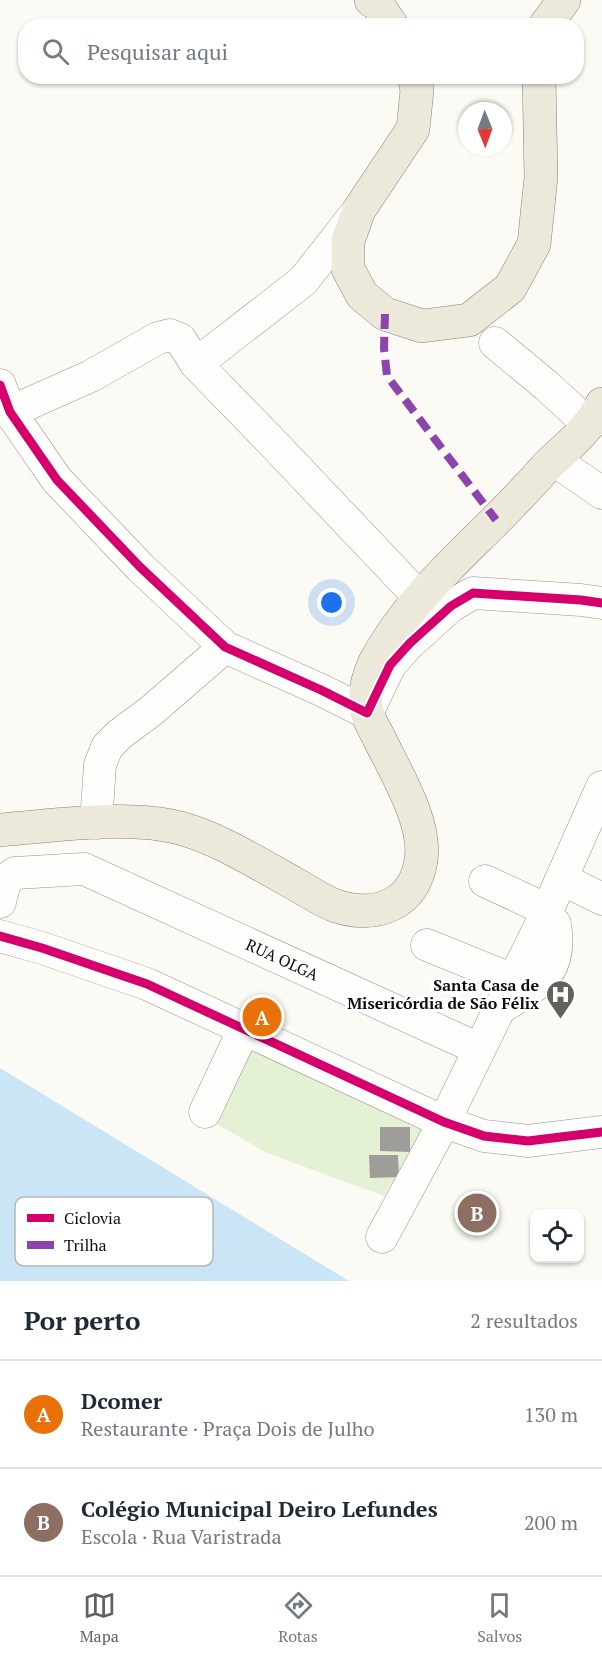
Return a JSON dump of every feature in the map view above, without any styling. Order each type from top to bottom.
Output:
[{"type":"main road","points":[[371,0],[378,5],[387,18]]},
{"type":"main road","points":[[551,18],[564,0]]},
{"type":"main road","points":[[416,84],[413,129],[359,210],[348,241],[348,269],[362,295],[385,314],[422,326],[470,320],[510,288],[534,244],[541,177],[539,84]]},
{"type":"main road","points":[[0,830],[140,822],[179,828],[217,842],[334,905],[356,910],[371,910],[387,906],[404,896],[416,882],[422,855],[421,841],[415,812],[366,701],[375,663],[397,628],[448,566],[496,520],[595,414]]},
{"type":"street","points":[[196,364],[303,281],[359,210]]},
{"type":"street","points":[[366,701],[321,690],[225,647],[140,567],[57,480],[5,398],[90,376],[158,338],[170,335],[180,339],[196,364],[421,599]]},
{"type":"street","points":[[495,343],[548,386],[595,414]]},
{"type":"street","points":[[554,460],[602,493]]},
{"type":"street","points":[[92,499],[224,622],[366,701]]},
{"type":"street","points":[[366,701],[390,665],[410,643],[451,606],[472,593],[602,603]]},
{"type":"street","points":[[96,823],[100,765],[107,747],[225,647]]},
{"type":"street","points":[[382,1237],[444,1122],[499,1010],[562,879],[602,787]]},
{"type":"street","name":"RUA OLGA","points":[[0,902],[5,883],[9,876],[15,873],[84,869],[479,1049]]},
{"type":"street","points":[[562,879],[602,899]]},
{"type":"street","points":[[485,881],[545,914],[555,924],[557,949],[553,966],[543,980],[499,1010]]},
{"type":"street","points":[[0,936],[147,984],[444,1122],[484,1136],[528,1141],[602,1132]]},
{"type":"street","points":[[427,945],[513,980]]},
{"type":"street","points":[[205,1112],[244,1029]]},
{"type":"green space","points":[[246,1042],[427,1126],[384,1196],[267,1153],[210,1120]]},
{"type":"water","points":[[0,1068],[211,1197],[15,1197],[15,1266],[213,1266],[213,1198],[349,1281],[0,1281]]},
{"type":"building","points":[[380,1127],[410,1127],[410,1152],[380,1151]]},
{"type":"building","points":[[369,1155],[398,1155],[399,1177],[370,1178]]},
{"type":"marked path","points":[[385,314],[384,348],[387,376],[496,520]]},
{"type":"cycle path","points":[[0,385],[10,412],[57,480],[140,567],[225,647],[367,713],[390,665],[410,643],[451,606],[473,593],[602,603]]},
{"type":"cycle path","points":[[0,936],[147,984],[444,1122],[484,1136],[528,1141],[602,1132]]},
{"type":"place","name":"Dcomer","points":[[262,1017]]},
{"type":"place","name":"Santa Casa de Misericórdia de São Félix","points":[[560,1020]]},
{"type":"place","name":"Colégio Municipal Deiro Lefundes","points":[[477,1213]]}]
